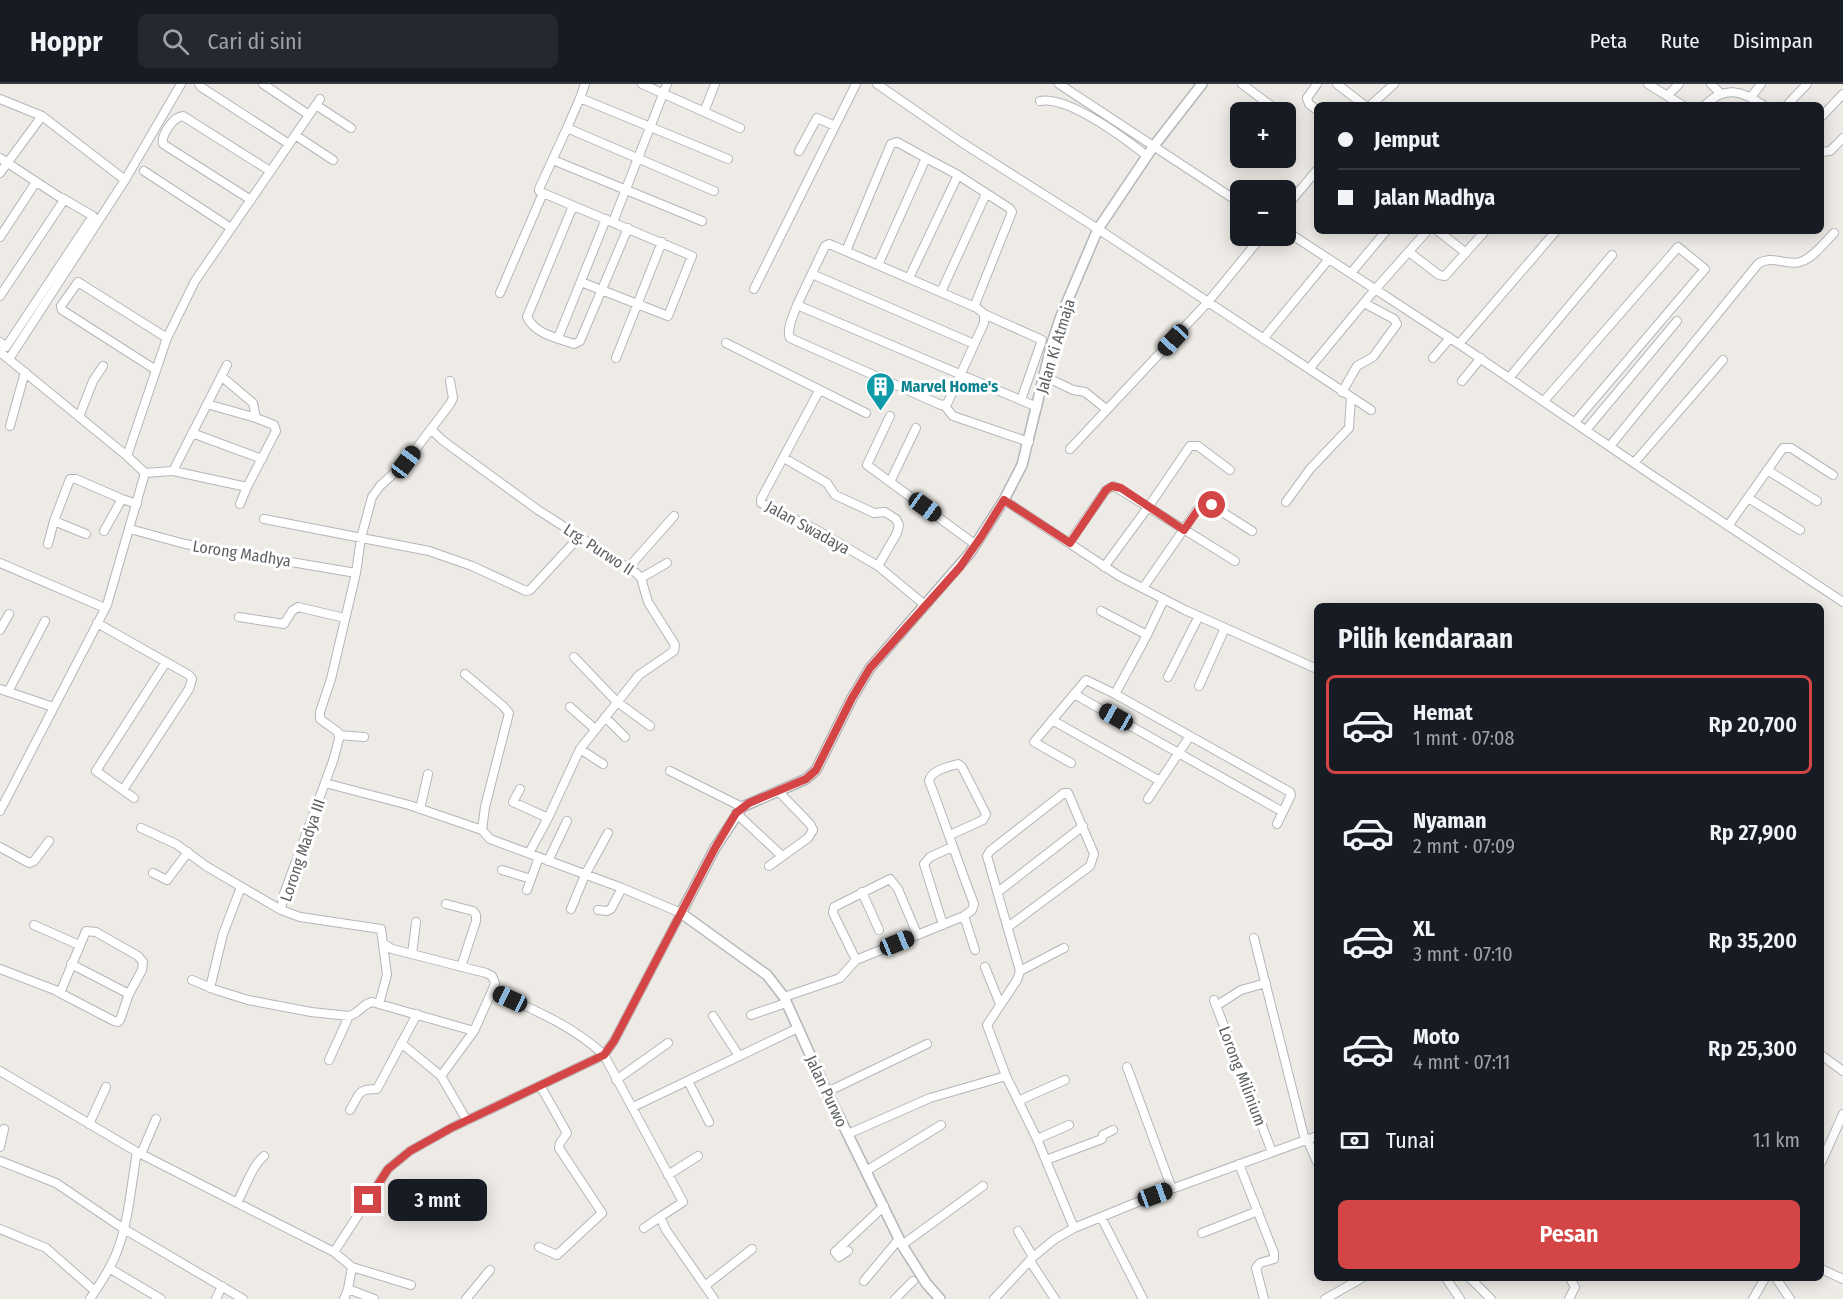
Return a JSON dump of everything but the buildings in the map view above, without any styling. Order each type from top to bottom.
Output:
[{"type":"street","points":[[9,359],[125,180],[181,84]]},
{"type":"street","points":[[199,84],[289,144]]},
{"type":"street","points":[[262,84],[309,115]]},
{"type":"street","points":[[581,282],[668,316],[692,256],[543,193],[539,189],[585,84]]},
{"type":"street","points":[[642,84],[740,128]]},
{"type":"street","points":[[558,338],[609,220],[626,190],[667,84]]},
{"type":"street","points":[[704,112],[715,84]]},
{"type":"street","points":[[754,289],[856,84]]},
{"type":"street","points":[[877,84],[961,142],[1098,229],[1371,410]]},
{"type":"street","points":[[1059,84],[1150,151]]},
{"type":"street","name":"Jalan Ki Atmaja","points":[[739,810],[806,779],[816,770],[847,707],[870,668],[926,606],[976,545],[1004,500],[1022,465],[1061,316],[1098,229],[1150,151],[1202,84]]},
{"type":"street","points":[[1242,84],[1266,102]]},
{"type":"street","points":[[1314,108],[1309,104],[1307,98],[1317,84]]},
{"type":"street","points":[[1337,84],[1360,102]]},
{"type":"street","points":[[1374,102],[1394,84]]},
{"type":"street","points":[[1648,84],[1678,102]]},
{"type":"street","points":[[1668,95],[1679,84]]},
{"type":"street","points":[[1711,84],[1720,93]]},
{"type":"street","points":[[1751,97],[1761,84]]},
{"type":"street","points":[[1790,102],[1807,84]]},
{"type":"street","points":[[1709,102],[1720,93],[1730,92],[1751,97],[1758,102]]},
{"type":"street","points":[[1824,114],[1843,94]]},
{"type":"street","points":[[580,98],[728,159]]},
{"type":"street","points":[[0,99],[42,116],[125,180]]},
{"type":"street","points":[[1040,100],[1052,99],[1069,105],[1230,196]]},
{"type":"street","points":[[127,456],[167,338],[195,281],[250,200],[318,102],[351,128]]},
{"type":"street","points":[[0,173],[3,161],[42,116]]},
{"type":"street","points":[[250,200],[163,144],[162,138],[176,118],[183,116],[270,171]]},
{"type":"street","points":[[799,150],[816,118],[835,126]]},
{"type":"street","points":[[567,128],[714,190]]},
{"type":"street","points":[[295,135],[333,160]]},
{"type":"street","points":[[1824,152],[1830,151],[1843,138]]},
{"type":"street","points":[[846,251],[891,144],[897,142],[958,175],[1009,208],[1012,215],[974,307]]},
{"type":"street","points":[[878,265],[926,158]]},
{"type":"street","points":[[553,160],[702,221]]},
{"type":"street","points":[[0,342],[6,347],[93,216],[3,161]]},
{"type":"street","points":[[144,171],[231,228]]},
{"type":"street","points":[[1296,195],[1314,174]]},
{"type":"street","points":[[909,278],[958,175]]},
{"type":"street","points":[[0,237],[36,182]]},
{"type":"street","points":[[500,293],[543,193]]},
{"type":"street","points":[[941,292],[986,194]]},
{"type":"street","points":[[0,296],[64,200],[62,198]]},
{"type":"street","points":[[573,206],[527,316],[534,327],[558,338],[578,344],[628,228]]},
{"type":"street","points":[[1610,447],[1758,264],[1766,260],[1795,263],[1804,260],[1834,233]]},
{"type":"street","points":[[1351,273],[1384,234]]},
{"type":"street","points":[[1309,369],[1424,234]]},
{"type":"street","points":[[1442,234],[1466,253]]},
{"type":"street","points":[[1409,252],[1439,275],[1446,276],[1482,234]]},
{"type":"street","points":[[1460,344],[1553,234]]},
{"type":"street","points":[[1296,238],[1351,273],[1397,324],[1373,357],[1357,366],[1342,392]]},
{"type":"street","points":[[616,358],[662,242]]},
{"type":"street","points":[[1021,400],[1042,340],[941,292],[827,244],[797,305],[788,334],[790,338],[945,405],[953,417],[1029,442]]},
{"type":"street","points":[[1070,449],[1208,303],[1254,246]]},
{"type":"street","points":[[1544,401],[1678,247],[1705,269],[1575,423]]},
{"type":"street","points":[[1509,378],[1612,255]]},
{"type":"street","points":[[1263,339],[1328,260]]},
{"type":"street","points":[[812,274],[974,344]]},
{"type":"street","points":[[156,370],[62,310],[61,306],[78,282],[167,338]]},
{"type":"street","points":[[1370,296],[1460,344],[1479,360],[1544,401],[1843,602]]},
{"type":"street","points":[[797,305],[1037,407]]},
{"type":"street","points":[[945,405],[984,322],[984,314]]},
{"type":"street","points":[[1586,430],[1677,321]]},
{"type":"street","points":[[1435,356],[1449,340]]},
{"type":"street","points":[[726,344],[866,413]]},
{"type":"street","points":[[0,352],[145,473],[173,471],[247,487]]},
{"type":"street","points":[[1465,377],[1479,360]]},
{"type":"street","points":[[1634,463],[1723,360]]},
{"type":"street","points":[[173,471],[227,365]]},
{"type":"street","points":[[79,417],[93,381],[103,366]]},
{"type":"street","points":[[10,426],[25,372]]},
{"type":"street","points":[[221,376],[253,403],[256,418]]},
{"type":"street","points":[[1044,376],[1074,391],[1085,392],[1106,409]]},
{"type":"street","points":[[364,737],[339,735],[320,719],[356,573],[361,538],[376,491],[406,462],[453,398],[450,381]]},
{"type":"street","name":"Jalan Swadaya","points":[[819,391],[761,499],[762,505],[815,530],[878,566],[926,606]]},
{"type":"street","points":[[1286,502],[1310,469],[1349,428],[1351,397]]},
{"type":"street","points":[[207,404],[256,418],[276,427],[240,504]]},
{"type":"street","points":[[890,416],[867,465],[976,545]]},
{"type":"street","points":[[890,482],[916,428]]},
{"type":"street","name":"Lrg. Purwo II","points":[[431,429],[500,483],[629,567],[641,578],[648,602],[675,648],[674,651],[639,675],[580,749],[529,853]]},
{"type":"street","points":[[192,433],[261,459]]},
{"type":"street","points":[[1104,567],[1190,446],[1198,446],[1230,470]]},
{"type":"street","points":[[1728,526],[1785,447],[1833,475]]},
{"type":"street","points":[[784,458],[827,483],[835,495],[874,513],[883,512],[896,519],[897,533],[878,566]]},
{"type":"street","points":[[1767,470],[1817,501]]},
{"type":"street","points":[[0,811],[105,608],[145,473]]},
{"type":"street","points":[[48,544],[70,479],[76,478],[137,504]]},
{"type":"street","points":[[1070,543],[1106,490],[1112,486],[1118,486],[1235,561]]},
{"type":"street","points":[[1748,498],[1800,530]]},
{"type":"street","points":[[104,531],[122,499]]},
{"type":"street","points":[[1004,500],[1104,567],[1199,616],[1314,668]]},
{"type":"street","points":[[1143,588],[1200,505],[1206,503],[1252,531]]},
{"type":"street","points":[[629,567],[674,516]]},
{"type":"street","points":[[264,519],[448,557],[528,591],[580,537]]},
{"type":"street","points":[[54,521],[86,534]]},
{"type":"street","name":"Lorong Madhya","points":[[130,529],[185,544],[356,573]]},
{"type":"street","points":[[0,563],[105,608]]},
{"type":"street","points":[[641,578],[667,563]]},
{"type":"street","points":[[1115,694],[1164,599]]},
{"type":"street","points":[[239,617],[281,625],[298,607],[345,618]]},
{"type":"street","points":[[1101,611],[1147,635]]},
{"type":"street","points":[[0,630],[9,614]]},
{"type":"street","points":[[1168,677],[1199,616]]},
{"type":"street","points":[[45,621],[2,691],[53,707]]},
{"type":"street","points":[[97,623],[189,675],[192,683],[123,790]]},
{"type":"street","points":[[1199,686],[1225,628]]},
{"type":"street","points":[[574,657],[616,701],[650,726]]},
{"type":"street","points":[[134,798],[96,771],[166,662]]},
{"type":"street","points":[[465,674],[509,713],[485,807],[483,830]]},
{"type":"street","points":[[1071,763],[1034,742],[1086,680],[1290,792],[1291,795],[1277,824]]},
{"type":"street","points":[[1074,694],[1283,812]]},
{"type":"street","points":[[570,707],[595,729]]},
{"type":"street","points":[[605,717],[625,737]]},
{"type":"street","points":[[1052,720],[1160,781]]},
{"type":"street","name":"Lorong Madya III","points":[[339,735],[333,761],[284,894],[281,910],[300,917],[381,929],[384,944],[392,949],[492,976],[495,983],[492,991],[565,1025],[588,1040],[604,1055]]},
{"type":"street","points":[[1148,799],[1190,736]]},
{"type":"street","points":[[580,749],[603,764]]},
{"type":"street","points":[[751,1015],[840,978],[856,960],[964,916],[972,910],[974,904],[929,778],[933,773],[958,764],[962,767],[986,814],[983,820],[950,835]]},
{"type":"street","points":[[670,771],[739,810],[782,856]]},
{"type":"street","points":[[420,809],[428,774]]},
{"type":"street","points":[[325,783],[420,809],[483,830],[490,839],[622,888],[681,914]]},
{"type":"street","points":[[520,789],[513,802],[548,818]]},
{"type":"street","points":[[769,866],[808,838],[813,830],[778,791]]},
{"type":"street","points":[[1008,927],[1090,866],[1094,854],[1071,794],[1064,793],[988,853],[987,859],[1020,971],[1017,980],[988,1023],[988,1028],[1006,1076],[1037,1139],[1074,1228]]},
{"type":"street","points":[[334,1252],[391,1167],[410,1151],[604,1055],[614,1041],[715,848],[739,810]]},
{"type":"street","points":[[527,890],[531,879],[567,821]]},
{"type":"street","points":[[998,892],[1083,826]]},
{"type":"street","points":[[141,828],[161,836],[281,910]]},
{"type":"street","points":[[571,909],[585,875],[608,833]]},
{"type":"street","points":[[0,847],[29,863],[34,861],[49,841]]},
{"type":"street","points":[[943,925],[924,864],[930,857],[952,847]]},
{"type":"street","points":[[153,873],[167,880],[188,852]]},
{"type":"street","points":[[502,870],[531,879]]},
{"type":"street","points":[[856,960],[833,911],[835,905],[892,879],[917,934]]},
{"type":"street","points":[[210,988],[223,934],[241,887]]},
{"type":"street","points":[[598,910],[611,909],[622,888]]},
{"type":"street","points":[[862,892],[879,930]]},
{"type":"street","points":[[446,904],[476,915],[461,967]]},
{"type":"street","name":"Jalan Purwo","points":[[681,914],[767,975],[785,1000],[827,1092],[901,1242],[926,1283],[940,1299]]},
{"type":"street","points":[[964,916],[975,950]]},
{"type":"street","points":[[411,954],[416,922]]},
{"type":"street","points":[[34,925],[79,945]]},
{"type":"street","points":[[0,969],[60,993],[117,1022],[120,1020],[129,994],[142,970],[143,962],[138,956],[96,932],[88,930],[84,932],[60,993]]},
{"type":"street","points":[[1254,938],[1306,1140],[1314,1156]]},
{"type":"street","points":[[379,1004],[387,975],[384,944]]},
{"type":"street","points":[[1020,971],[1064,948]]},
{"type":"street","points":[[71,964],[129,994]]},
{"type":"street","points":[[985,966],[1000,1004]]},
{"type":"street","points":[[192,980],[210,988],[266,1004],[349,1016],[365,1004],[372,1002],[474,1031]]},
{"type":"street","name":"Lorong Milinium","points":[[1266,983],[1241,990],[1215,1003],[1272,1152]]},
{"type":"street","points":[[441,1076],[474,1031],[492,991]]},
{"type":"street","points":[[350,1110],[362,1090],[377,1089],[417,1014]]},
{"type":"street","points":[[329,1060],[349,1016]]},
{"type":"street","points":[[713,1016],[739,1056]]},
{"type":"street","points":[[633,1107],[798,1028]]},
{"type":"street","points":[[401,1043],[441,1076],[467,1121]]},
{"type":"street","points":[[616,1080],[668,1043]]},
{"type":"street","points":[[827,1092],[927,1044]]},
{"type":"street","points":[[604,1055],[682,1202],[644,1228]]},
{"type":"street","points":[[1824,1057],[1843,1071]]},
{"type":"street","points":[[1127,1067],[1172,1189]]},
{"type":"street","points":[[0,1071],[139,1153],[334,1252],[352,1267],[411,1285]]},
{"type":"street","points":[[848,1134],[930,1098],[1006,1076]]},
{"type":"street","points":[[1018,1101],[1065,1080]]},
{"type":"street","points":[[688,1081],[709,1122]]},
{"type":"street","points":[[539,1247],[557,1255],[602,1213],[559,1148],[567,1133],[541,1086]]},
{"type":"street","points":[[89,1124],[106,1087]]},
{"type":"street","points":[[1824,1155],[1843,1114]]},
{"type":"street","points":[[90,1299],[116,1255],[124,1229],[139,1153],[156,1119]]},
{"type":"street","points":[[867,1171],[941,1125]]},
{"type":"street","points":[[1037,1139],[1069,1125]]},
{"type":"street","points":[[0,1147],[4,1129]]},
{"type":"street","points":[[1046,1160],[1102,1139],[1103,1135],[1113,1130]]},
{"type":"street","points":[[994,1299],[1032,1259],[1055,1239],[1074,1228],[1314,1137]]},
{"type":"street","points":[[237,1203],[251,1178],[252,1169],[264,1156]]},
{"type":"street","points":[[668,1175],[698,1156]]},
{"type":"street","points":[[0,1161],[56,1183],[124,1229],[243,1299]]},
{"type":"street","points":[[1239,1164],[1275,1256],[1274,1259],[1260,1263],[1256,1268],[1264,1299]]},
{"type":"street","points":[[864,1281],[901,1242],[983,1186]]},
{"type":"street","points":[[848,1251],[839,1257],[835,1252],[884,1206]]},
{"type":"street","points":[[1203,1233],[1258,1211]]},
{"type":"street","points":[[660,1217],[666,1230],[714,1299]]},
{"type":"street","points":[[1101,1217],[1143,1299]]},
{"type":"street","points":[[0,1229],[46,1248],[95,1291]]},
{"type":"street","points":[[1018,1231],[1055,1299]]},
{"type":"street","points":[[706,1285],[752,1249]]},
{"type":"street","points":[[344,1299],[352,1267]]},
{"type":"street","points":[[109,1268],[161,1299]]},
{"type":"street","points":[[466,1299],[490,1270]]},
{"type":"street","points":[[1824,1270],[1843,1279]]},
{"type":"street","points":[[895,1299],[913,1281]]},
{"type":"street","points":[[1330,1298],[1357,1281]]},
{"type":"street","points":[[1448,1281],[1460,1299]]},
{"type":"street","points":[[1473,1281],[1491,1299]]},
{"type":"street","points":[[1569,1299],[1575,1287],[1572,1281]]},
{"type":"street","points":[[1753,1299],[1763,1281]]},
{"type":"street","points":[[1778,1281],[1790,1299]]},
{"type":"street","points":[[216,1299],[222,1286]]},
{"type":"street","points":[[348,1289],[374,1299]]},
{"type":"place","name":"Marvel Home's","points":[[880,412]]},
{"type":"route","points":[[368,1200],[388,1169],[410,1151],[451,1128],[604,1055],[614,1041],[715,848],[736,813],[749,803],[812,775],[870,668],[960,567],[1004,500],[1070,543],[1106,490],[1112,486],[1118,486],[1184,530],[1200,505],[1208,503],[1212,505]]}]
